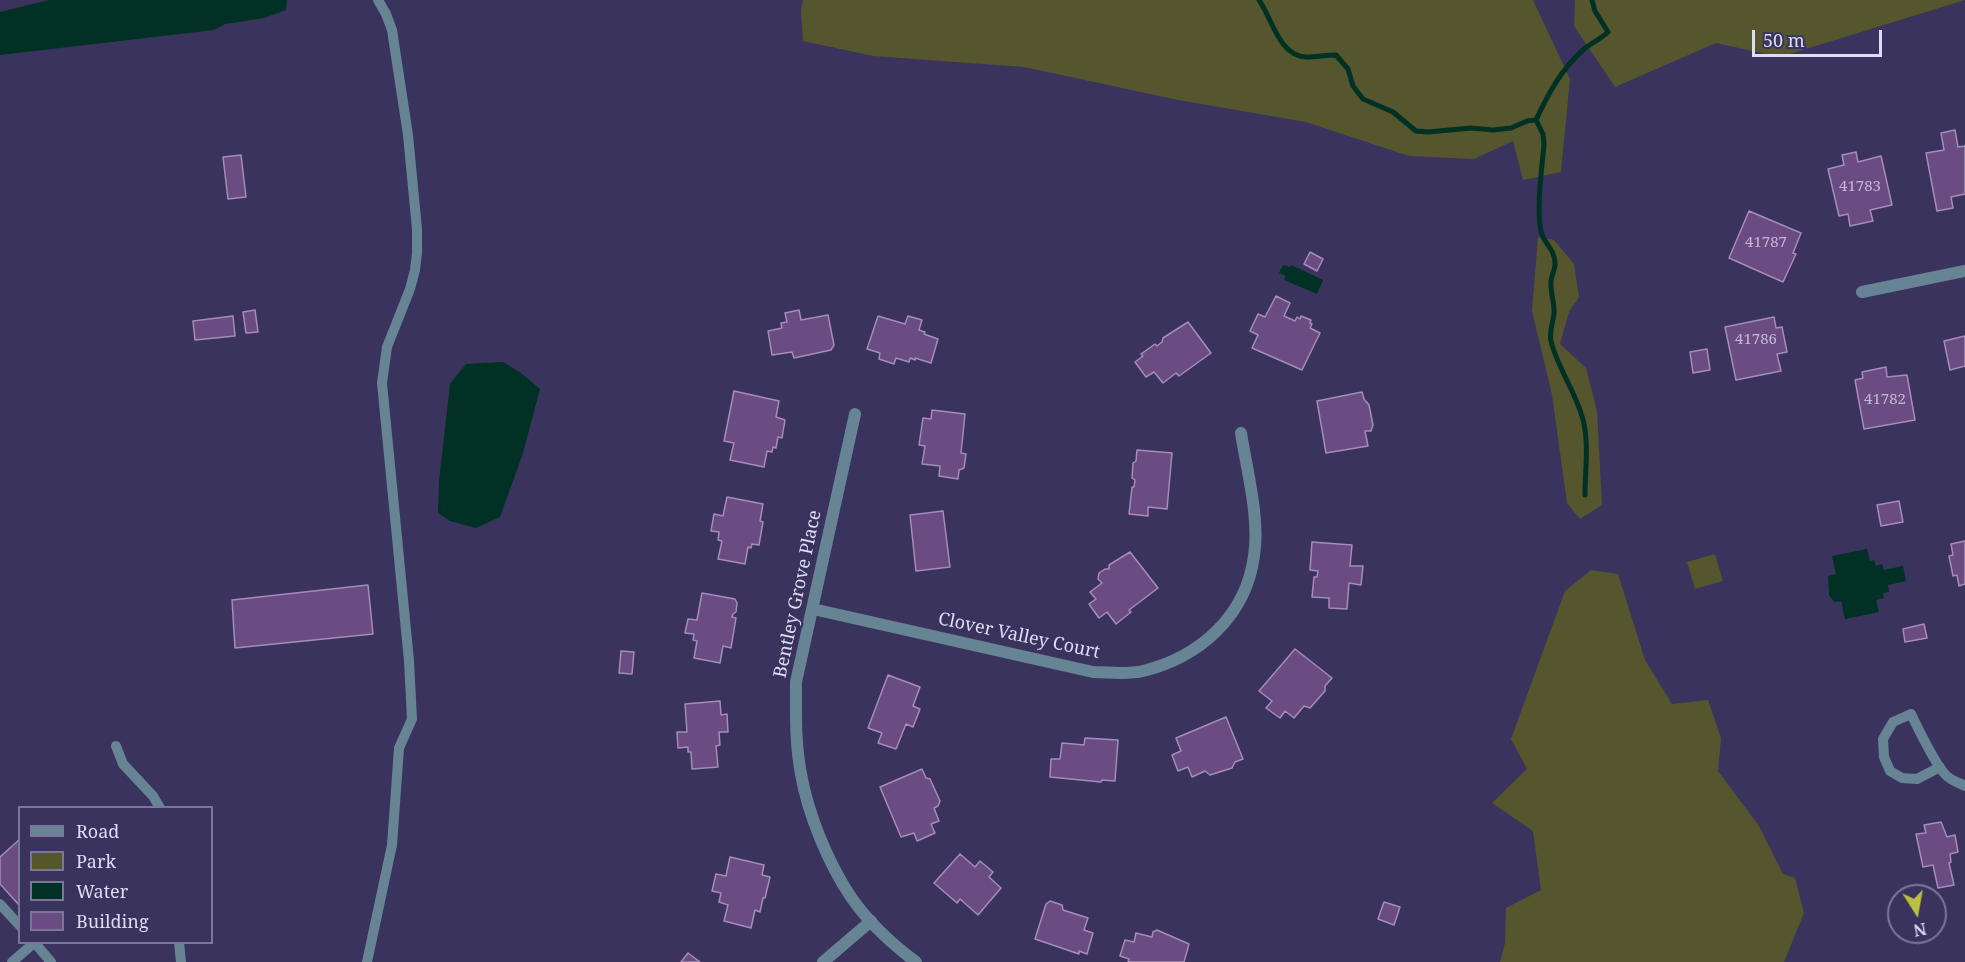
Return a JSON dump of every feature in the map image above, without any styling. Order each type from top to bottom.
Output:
[{"type":"street","points":[[1862,292],[1965,272]]},
{"type":"street","name":"Bentley Grove Place","points":[[855,414],[796,682],[796,725],[801,773],[810,807],[832,864],[851,897],[895,946],[916,962]]},
{"type":"street","name":"Clover Valley Court","points":[[813,609],[1093,672],[1142,671],[1164,664],[1208,640],[1228,620],[1245,589],[1254,556],[1255,527],[1241,434]]},
{"type":"street","points":[[824,962],[871,921]]},
{"type":"lane","points":[[367,962],[392,845],[399,748],[412,719],[409,661],[382,383],[387,348],[403,309],[415,270],[417,229],[408,135],[392,30],[378,0]]},
{"type":"lane","points":[[1940,767],[1917,779],[1902,778],[1890,771],[1884,757],[1883,739],[1893,722],[1911,714],[1946,777],[1965,786]]},
{"type":"lane","points":[[116,746],[123,764],[159,806]]},
{"type":"lane","points":[[0,904],[18,924]]},
{"type":"lane","points":[[12,962],[33,944]]},
{"type":"lane","points":[[35,944],[51,962]]},
{"type":"lane","points":[[179,944],[181,962]]},
{"type":"green space","points":[[803,0],[1533,0],[1570,79],[1561,172],[1523,180],[1513,141],[1474,159],[1409,156],[1306,122],[1178,100],[1024,67],[873,56],[803,41],[801,10]]},
{"type":"green space","points":[[1575,0],[1965,0],[1780,57],[1716,43],[1615,87],[1574,26]]},
{"type":"green space","points":[[1538,237],[1554,240],[1574,264],[1579,297],[1569,312],[1560,344],[1586,368],[1597,411],[1602,505],[1580,519],[1567,503],[1552,395],[1532,311]]},
{"type":"green space","points":[[1715,554],[1723,581],[1695,589],[1687,562]]},
{"type":"green space","points":[[1591,570],[1618,574],[1645,660],[1672,704],[1708,700],[1721,738],[1718,771],[1759,826],[1783,874],[1795,878],[1804,913],[1784,962],[1500,962],[1505,943],[1506,908],[1541,890],[1533,831],[1492,803],[1527,769],[1511,739],[1565,591]]},
{"type":"water","points":[[49,0],[287,0],[286,10],[264,18],[225,24],[214,30],[0,55],[0,12]]},
{"type":"water","points":[[1283,265],[1290,267],[1291,265],[1323,280],[1317,294],[1284,280],[1286,276],[1279,273]]},
{"type":"water","points":[[503,362],[540,389],[523,453],[500,517],[476,528],[450,521],[438,513],[439,481],[450,384],[466,364]]},
{"type":"water","points":[[1867,549],[1870,561],[1874,560],[1876,566],[1882,564],[1884,570],[1903,566],[1906,581],[1888,585],[1889,592],[1883,593],[1884,598],[1876,600],[1879,612],[1845,619],[1841,601],[1834,602],[1829,595],[1828,576],[1836,574],[1832,556]]},
{"type":"building","points":[[1955,130],[1958,147],[1965,146],[1965,194],[1951,197],[1953,208],[1937,211],[1926,153],[1944,150],[1941,133]]},
{"type":"building","points":[[1856,152],[1858,162],[1881,156],[1892,205],[1870,210],[1873,221],[1850,226],[1848,214],[1839,216],[1828,169],[1844,165],[1842,155]]},
{"type":"building","points":[[241,155],[246,197],[228,199],[223,157]]},
{"type":"building","points":[[1749,211],[1801,233],[1793,253],[1796,254],[1783,282],[1729,258]]},
{"type":"building","points":[[1310,252],[1323,259],[1317,271],[1304,264]]},
{"type":"building","points":[[1276,296],[1290,303],[1284,316],[1295,321],[1301,316],[1311,320],[1310,328],[1320,333],[1302,370],[1252,348],[1258,335],[1250,331],[1258,314],[1265,317]]},
{"type":"building","points":[[255,310],[258,332],[246,333],[243,312]]},
{"type":"building","points":[[799,310],[801,320],[828,315],[834,345],[831,350],[794,358],[792,352],[772,355],[768,331],[782,328],[781,323],[787,322],[785,313]]},
{"type":"building","points":[[233,316],[235,336],[195,340],[193,321]]},
{"type":"building","points":[[878,316],[905,324],[908,316],[922,320],[919,330],[938,339],[931,363],[915,358],[915,360],[910,358],[909,362],[896,358],[894,364],[879,359],[880,353],[867,349]]},
{"type":"building","points":[[1774,317],[1776,328],[1782,327],[1787,352],[1777,354],[1781,371],[1736,380],[1725,327]]},
{"type":"building","points":[[1188,322],[1211,353],[1179,376],[1176,373],[1163,383],[1154,372],[1146,377],[1135,362],[1143,356],[1141,354],[1155,344],[1157,346],[1163,338]]},
{"type":"building","points":[[1965,336],[1965,366],[1950,370],[1944,341]]},
{"type":"building","points":[[1707,349],[1710,370],[1693,373],[1690,352]]},
{"type":"building","points":[[1886,367],[1887,377],[1907,375],[1915,420],[1864,429],[1855,380],[1863,378],[1862,372]]},
{"type":"building","points":[[734,391],[779,401],[776,417],[785,420],[782,438],[778,437],[776,448],[773,447],[772,452],[767,451],[764,467],[730,460],[734,443],[724,441]]},
{"type":"building","points":[[1362,392],[1369,405],[1373,425],[1371,431],[1365,431],[1368,446],[1326,453],[1317,401]]},
{"type":"building","points":[[932,410],[965,414],[961,453],[966,454],[964,468],[959,470],[958,479],[939,476],[940,466],[922,464],[925,446],[919,445],[923,418],[931,419]]},
{"type":"building","points":[[1137,450],[1172,453],[1167,509],[1148,507],[1148,516],[1129,514],[1135,480],[1132,478],[1133,463],[1136,461]]},
{"type":"building","points":[[727,497],[763,504],[759,545],[752,544],[751,548],[748,547],[745,564],[718,559],[722,541],[718,540],[719,532],[711,531],[714,514],[723,516]]},
{"type":"building","points":[[1899,501],[1903,522],[1881,526],[1877,505]]},
{"type":"building","points":[[943,511],[950,567],[916,571],[910,515]]},
{"type":"building","points":[[1965,541],[1965,584],[1959,586],[1957,575],[1953,576],[1949,556],[1953,555],[1951,544]]},
{"type":"building","points":[[1312,542],[1352,545],[1350,566],[1363,566],[1361,585],[1349,583],[1347,609],[1329,608],[1329,598],[1312,597],[1314,577],[1317,577],[1318,571],[1310,570]]},
{"type":"building","points":[[1130,552],[1158,588],[1129,610],[1131,612],[1116,624],[1107,612],[1099,618],[1089,604],[1096,599],[1090,592],[1102,583],[1098,579],[1099,573],[1109,569],[1109,565]]},
{"type":"building","points":[[368,585],[373,634],[235,648],[232,600]]},
{"type":"building","points":[[702,593],[735,599],[737,603],[736,612],[732,617],[736,618],[731,648],[723,646],[720,663],[694,658],[697,641],[693,640],[694,634],[685,633],[688,619],[697,620]]},
{"type":"building","points":[[1924,624],[1927,638],[1905,642],[1903,629]]},
{"type":"building","points":[[1295,649],[1332,678],[1325,686],[1325,691],[1310,708],[1304,706],[1294,718],[1285,711],[1280,718],[1266,708],[1272,701],[1259,691]]},
{"type":"building","points":[[621,651],[634,652],[632,674],[619,673]]},
{"type":"building","points":[[888,675],[920,687],[913,706],[920,709],[913,727],[906,724],[896,749],[878,743],[882,733],[868,728]]},
{"type":"building","points":[[720,701],[721,715],[727,714],[728,732],[719,732],[720,745],[716,746],[718,767],[692,769],[691,752],[688,752],[688,747],[678,748],[677,732],[687,732],[685,704]]},
{"type":"building","points":[[1226,717],[1243,759],[1235,762],[1232,768],[1210,775],[1205,771],[1192,777],[1188,767],[1178,771],[1172,755],[1181,751],[1176,738]]},
{"type":"building","points":[[1085,738],[1118,740],[1115,781],[1102,780],[1101,782],[1050,777],[1051,759],[1060,759],[1062,743],[1084,745]]},
{"type":"building","points":[[922,769],[926,778],[930,779],[940,801],[934,808],[939,821],[931,824],[935,833],[917,841],[914,833],[901,837],[880,787]]},
{"type":"building","points":[[1941,822],[1947,837],[1955,835],[1958,852],[1950,854],[1951,862],[1949,863],[1954,885],[1937,884],[1933,865],[1923,867],[1916,834],[1926,833],[1924,825]]},
{"type":"building","points":[[18,841],[18,904],[0,884],[0,857]]},
{"type":"building","points":[[960,854],[975,867],[980,861],[993,872],[989,877],[1001,888],[978,915],[960,899],[957,903],[934,883]]},
{"type":"building","points":[[730,857],[764,865],[762,875],[770,877],[760,912],[755,910],[751,928],[724,921],[728,905],[719,902],[721,893],[712,891],[716,874],[726,876]]},
{"type":"building","points":[[1050,901],[1062,905],[1063,910],[1088,918],[1084,930],[1093,933],[1087,954],[1079,951],[1079,954],[1035,939],[1046,904]]},
{"type":"building","points":[[1384,902],[1400,907],[1394,925],[1378,919]]},
{"type":"building","points":[[1157,930],[1189,944],[1184,962],[1128,962],[1129,959],[1120,956],[1125,940],[1134,942],[1136,933],[1152,937],[1153,932]]},
{"type":"building","points":[[688,953],[700,962],[681,962]]},
{"type":"waterway","points":[[1259,0],[1277,35],[1290,51],[1307,57],[1336,55],[1348,69],[1353,86],[1363,99],[1393,112],[1416,131],[1471,128],[1493,130],[1511,128],[1536,120]]},
{"type":"waterway","points":[[1536,120],[1551,91],[1569,64],[1584,49],[1608,32],[1595,11],[1592,0]]},
{"type":"waterway","points":[[1536,120],[1543,134],[1544,144],[1539,211],[1541,231],[1555,259],[1551,282],[1554,310],[1551,337],[1557,359],[1578,404],[1584,423],[1585,495]]}]
